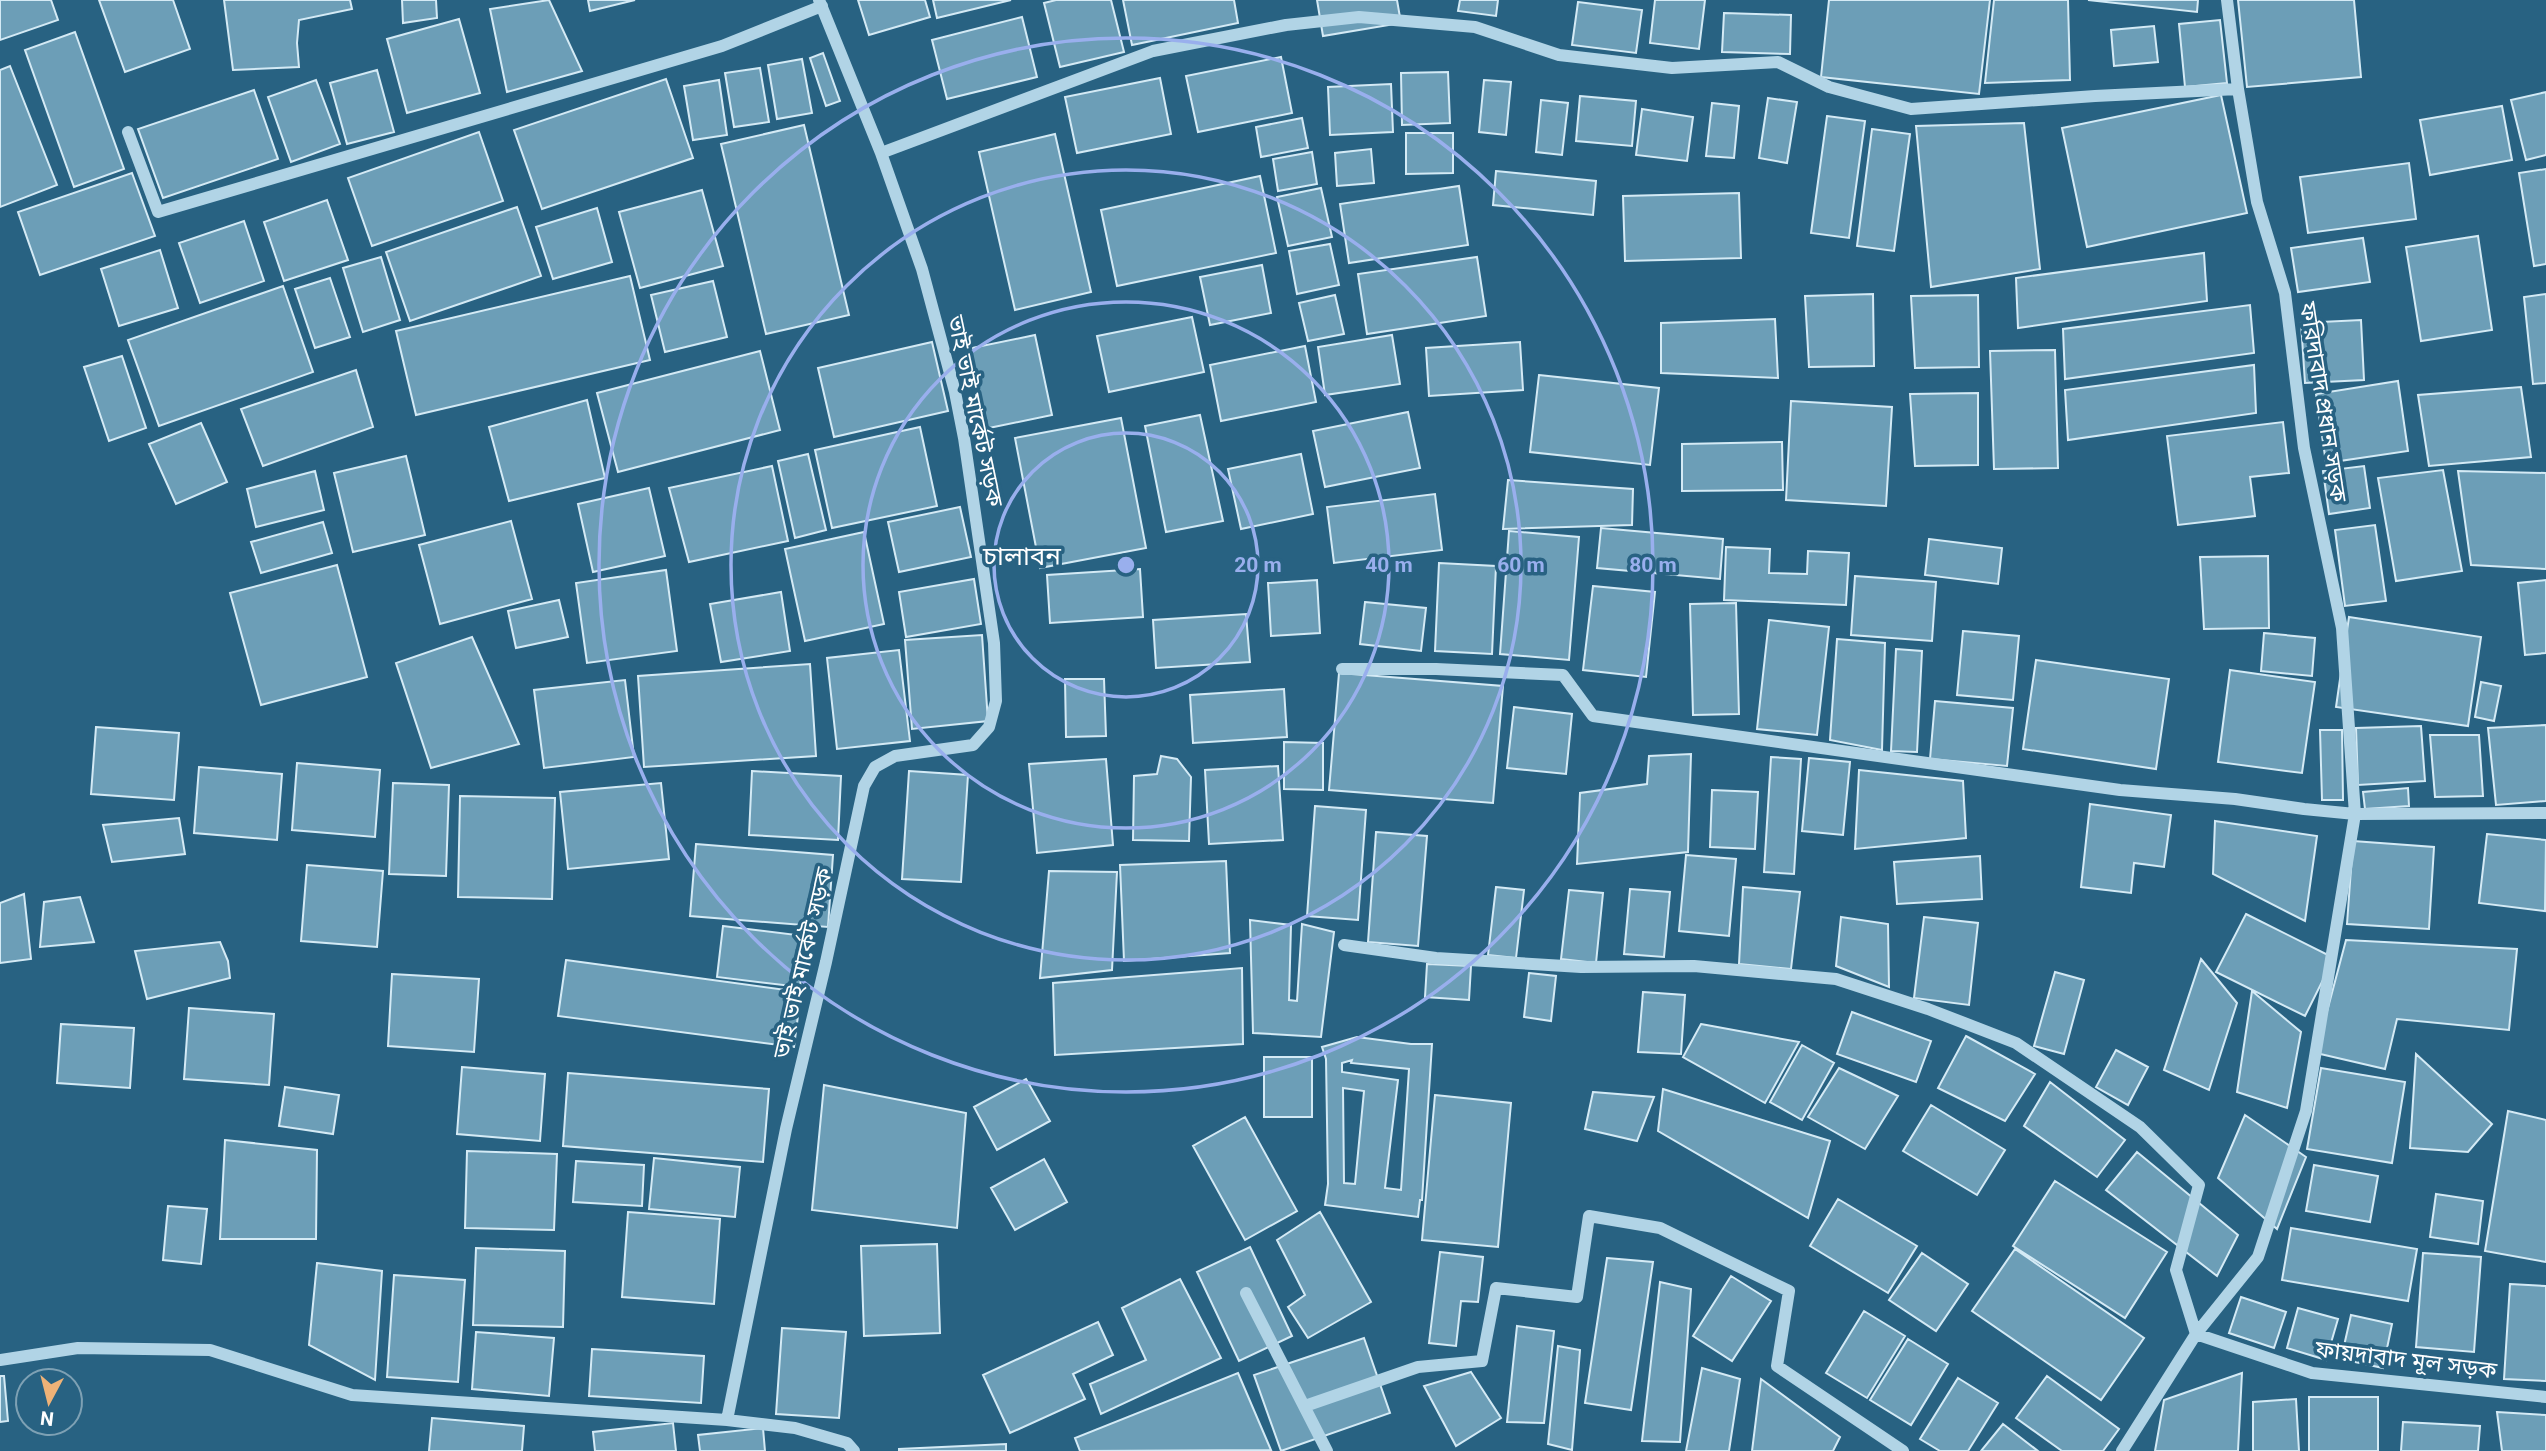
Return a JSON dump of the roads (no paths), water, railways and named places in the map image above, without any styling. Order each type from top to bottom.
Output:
[{"type":"street","name":"ফরিদাবাদ প্রধান সড়ক","points":[[2196,1334],[2258,1257],[2306,1111],[2355,814],[2342,628],[2304,448],[2285,293],[2257,202],[2238,89],[2227,0]]},
{"type":"street","points":[[128,131],[158,212],[722,47],[820,3]]},
{"type":"street","name":"ভাই ভাই মার্কেট সড়ক","points":[[727,1420],[786,1129],[864,786],[875,767],[895,756],[973,746],[989,727],[996,701],[994,643],[955,392],[922,269],[881,153],[820,3]]},
{"type":"street","points":[[881,153],[1153,51],[1286,25],[1359,17],[1475,27],[1559,55],[1672,68],[1778,62],[1829,87],[1911,109],[2238,89]]},
{"type":"street","points":[[1342,669],[1436,669],[1563,675],[1593,716],[2106,788],[2235,799],[2355,814],[2546,813]]},
{"type":"street","points":[[1344,945],[1436,958],[1581,967],[1695,966],[1836,979],[1928,1009],[2016,1043],[2140,1127],[2199,1185],[2176,1270],[2196,1334],[2122,1451]]},
{"type":"street","points":[[1304,1406],[1418,1367],[1482,1361],[1496,1288],[1577,1297],[1589,1216],[1660,1228],[1789,1291],[1777,1366],[1903,1451]]},
{"type":"street","points":[[1246,1293],[1327,1451]]},
{"type":"street","name":"ফায়দাবাদ মূল সড়ক","points":[[2196,1334],[2312,1373],[2546,1397]]},
{"type":"street","points":[[0,1360],[78,1348],[210,1350],[352,1395],[727,1420],[795,1428],[846,1443],[854,1451]]},
{"type":"district","name":"চালাবন","points":[[1022,556]]}]
